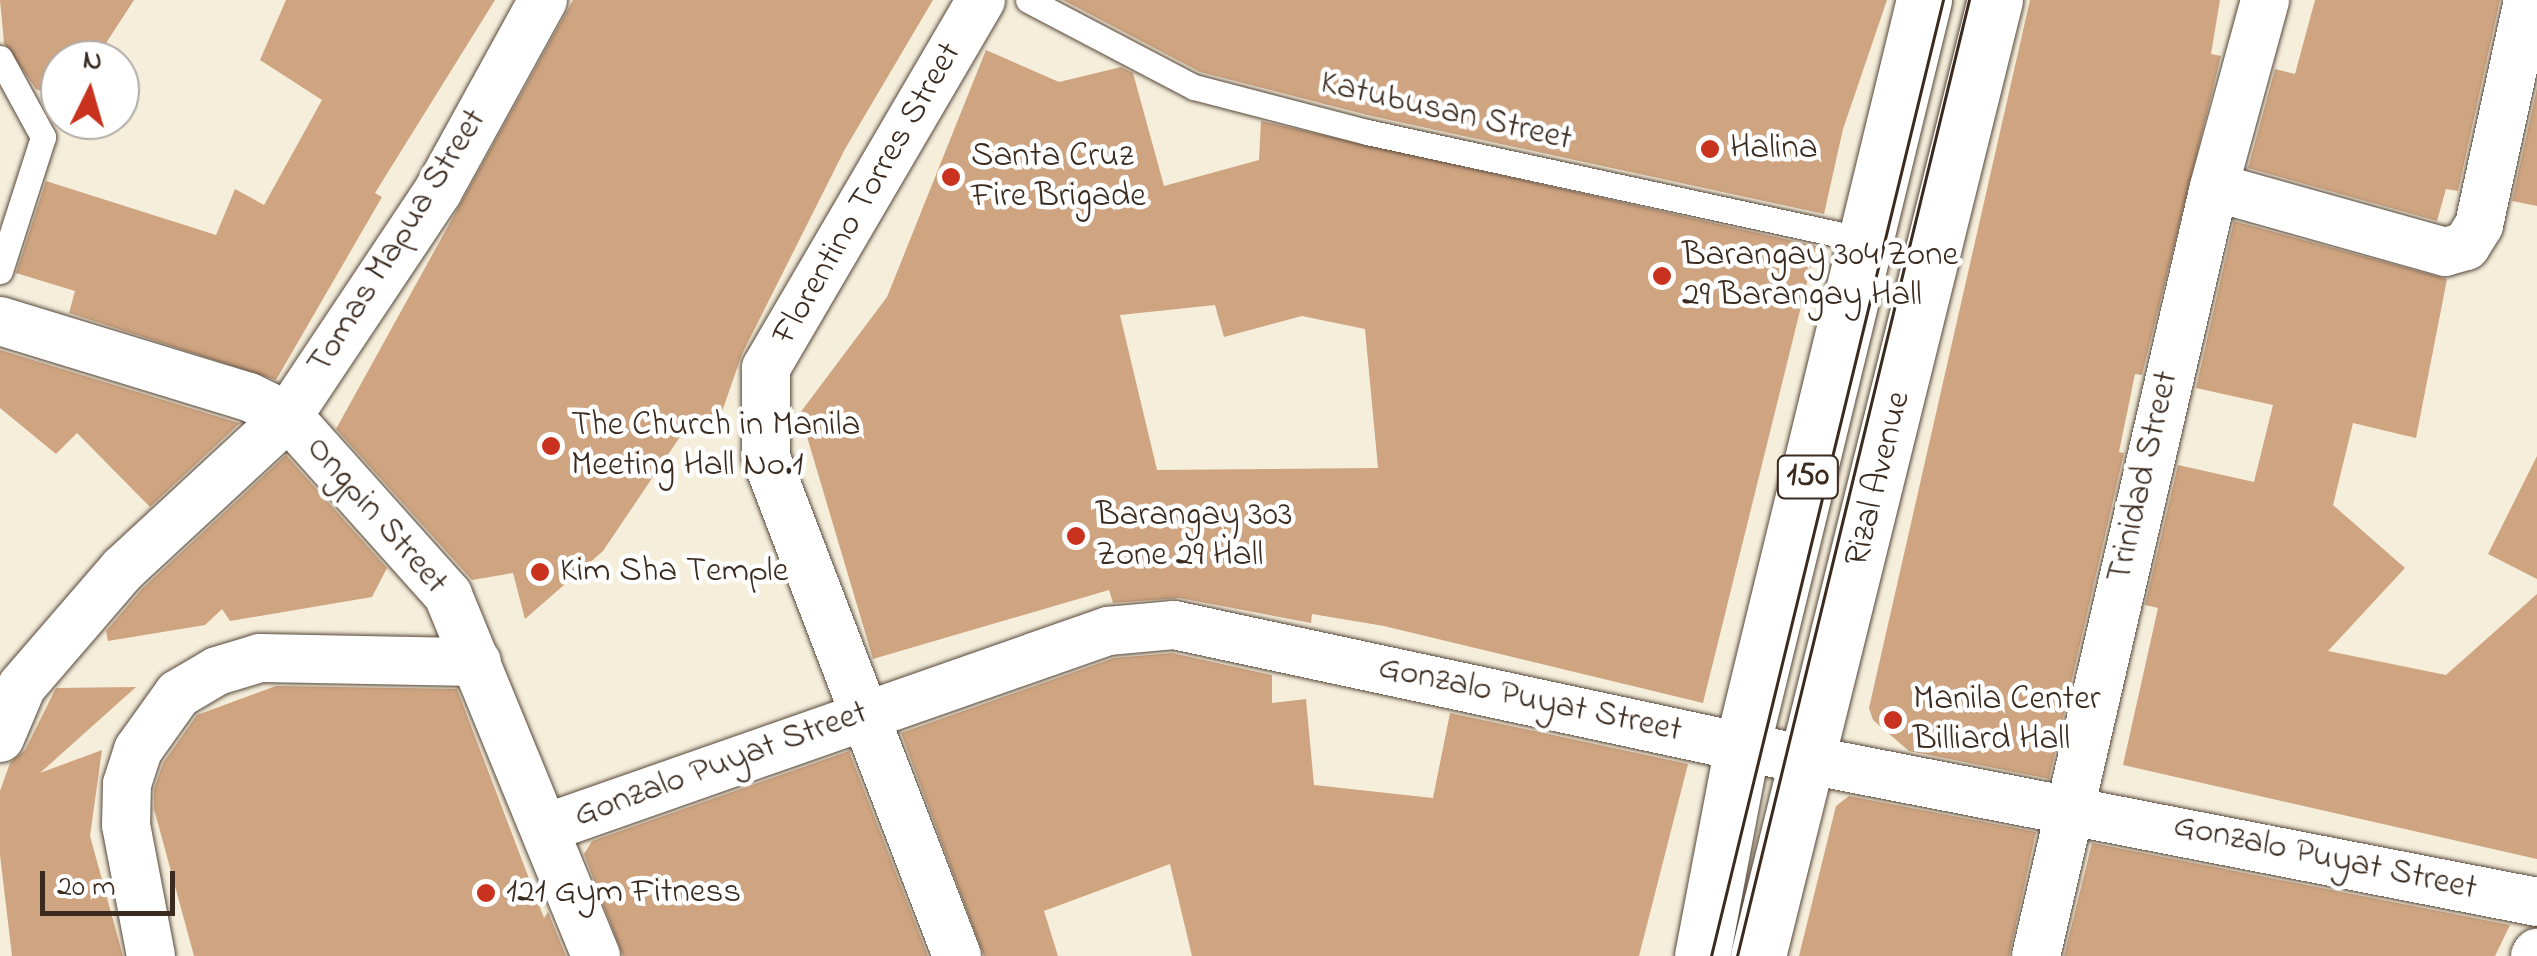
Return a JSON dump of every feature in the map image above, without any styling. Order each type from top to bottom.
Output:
[{"type":"main road","name":"Rizal Avenue","points":[[1702,956],[1742,747],[1924,0]]},
{"type":"main road","name":"Rizal Avenue","points":[[1758,956],[1811,758],[1995,0]]},
{"type":"street","name":"Tomas Mapua Street","points":[[0,738],[22,686],[123,569],[288,416],[438,191],[544,0]]},
{"type":"street","name":"Florentino Torres Street","points":[[957,956],[766,457],[766,368],[982,0]]},
{"type":"street","name":"Trinidad Street","points":[[2036,956],[2066,805],[2214,187],[2264,0]]},
{"type":"street","points":[[2214,187],[2445,252],[2466,246],[2478,225],[2528,0]]},
{"type":"street","name":"Ongpin Street","points":[[0,321],[250,397],[288,416],[448,595],[596,956]]},
{"type":"street","name":"Gonzalo Puyat Street","points":[[546,828],[864,712],[1108,631],[1174,624],[1742,747],[2066,805],[2537,902]]},
{"type":"street","points":[[152,956],[126,825],[127,784],[138,750],[178,694],[217,671],[260,658],[477,662]]},
{"type":"lane","name":"Katubusan Street","points":[[1028,0],[1194,87],[1367,132],[1866,240]]},
{"type":"lane","points":[[0,58],[43,138],[0,270]]},
{"type":"building","points":[[0,0],[134,0],[108,40],[40,40],[40,91],[4,43]]},
{"type":"building","points":[[286,0],[495,0],[375,193],[382,197],[276,380],[69,313],[75,291],[16,273],[46,181],[216,235],[235,189],[264,205],[322,100],[260,60]]},
{"type":"building","points":[[573,0],[933,0],[845,149],[742,354],[716,429],[688,425],[603,551],[525,619],[513,573],[472,580],[336,429]]},
{"type":"building","points":[[1063,0],[1887,0],[1843,129],[1824,214],[1371,116],[1200,72]]},
{"type":"building","points":[[2030,0],[2220,0],[2211,54],[2221,56],[2142,375],[2135,374],[2119,452],[2124,453],[2049,779],[1909,751],[1873,720],[1869,708]]},
{"type":"building","points":[[2315,0],[2500,0],[2458,191],[2446,189],[2437,221],[2248,168],[2275,69],[2295,74]]},
{"type":"building","points":[[986,50],[1059,82],[1121,67],[1133,73],[1164,186],[1259,160],[1261,121],[1816,246],[1703,703],[1384,626],[1312,614],[1311,623],[1179,598],[1113,603],[1109,590],[873,659],[800,413],[887,297]],"holes":[[[1215,305],[1224,337],[1302,316],[1365,329],[1378,468],[1157,470],[1120,315]]]},
{"type":"building","points":[[2537,88],[2537,206],[2512,201]]},
{"type":"building","points":[[2234,221],[2447,279],[2416,438],[2353,423],[2333,505],[2405,568],[2328,651],[2446,675],[2537,594],[2537,859],[2123,765],[2158,608],[2145,605],[2178,465],[2254,482],[2273,405],[2196,388]]},
{"type":"building","points":[[0,350],[240,423],[150,507],[77,433],[56,454],[0,408]]},
{"type":"building","points":[[286,455],[387,568],[372,597],[230,621],[222,609],[205,625],[108,641],[106,631],[143,588]]},
{"type":"building","points":[[2537,456],[2537,579],[2488,554]]},
{"type":"building","points":[[1172,653],[1272,675],[1272,703],[1306,699],[1314,785],[1433,798],[1450,713],[1688,764],[1639,956],[1192,956],[1170,864],[1044,911],[1058,956],[984,956],[901,733],[1114,658]]},
{"type":"building","points":[[276,686],[457,689],[544,918],[548,912],[566,956],[194,956],[154,809],[154,789],[163,763],[197,715]]},
{"type":"building","points":[[136,687],[40,773],[102,750],[90,836],[123,956],[12,956],[0,855],[0,791],[10,763],[25,750],[56,688]]},
{"type":"building","points":[[849,751],[928,956],[623,956],[584,854],[592,841]]},
{"type":"building","points":[[1849,796],[2036,832],[2009,956],[1799,956],[1836,806]]},
{"type":"building","points":[[2092,843],[2510,925],[2495,956],[2064,956]]},
{"type":"tram line","points":[[1711,956],[1943,0]]},
{"type":"tram line","points":[[1737,956],[1969,0]]},
{"type":"place","name":"Halina","points":[[1710,149]]},
{"type":"place","name":"Santa Cruz Fire Brigade","points":[[951,177]]},
{"type":"place","name":"Barangay 304 Zone 29 Barangay Hall","points":[[1662,276]]},
{"type":"place","name":"The Church in Manila Meeting Hall No.1","points":[[551,446]]},
{"type":"place","name":"Barangay 303 Zone 29 Hall","points":[[1076,536]]},
{"type":"place","name":"Kim Sha Temple","points":[[540,572]]},
{"type":"place","name":"Manila Center Billiard Hall","points":[[1893,720]]},
{"type":"place","name":"121 Gym Fitness","points":[[486,893]]}]
